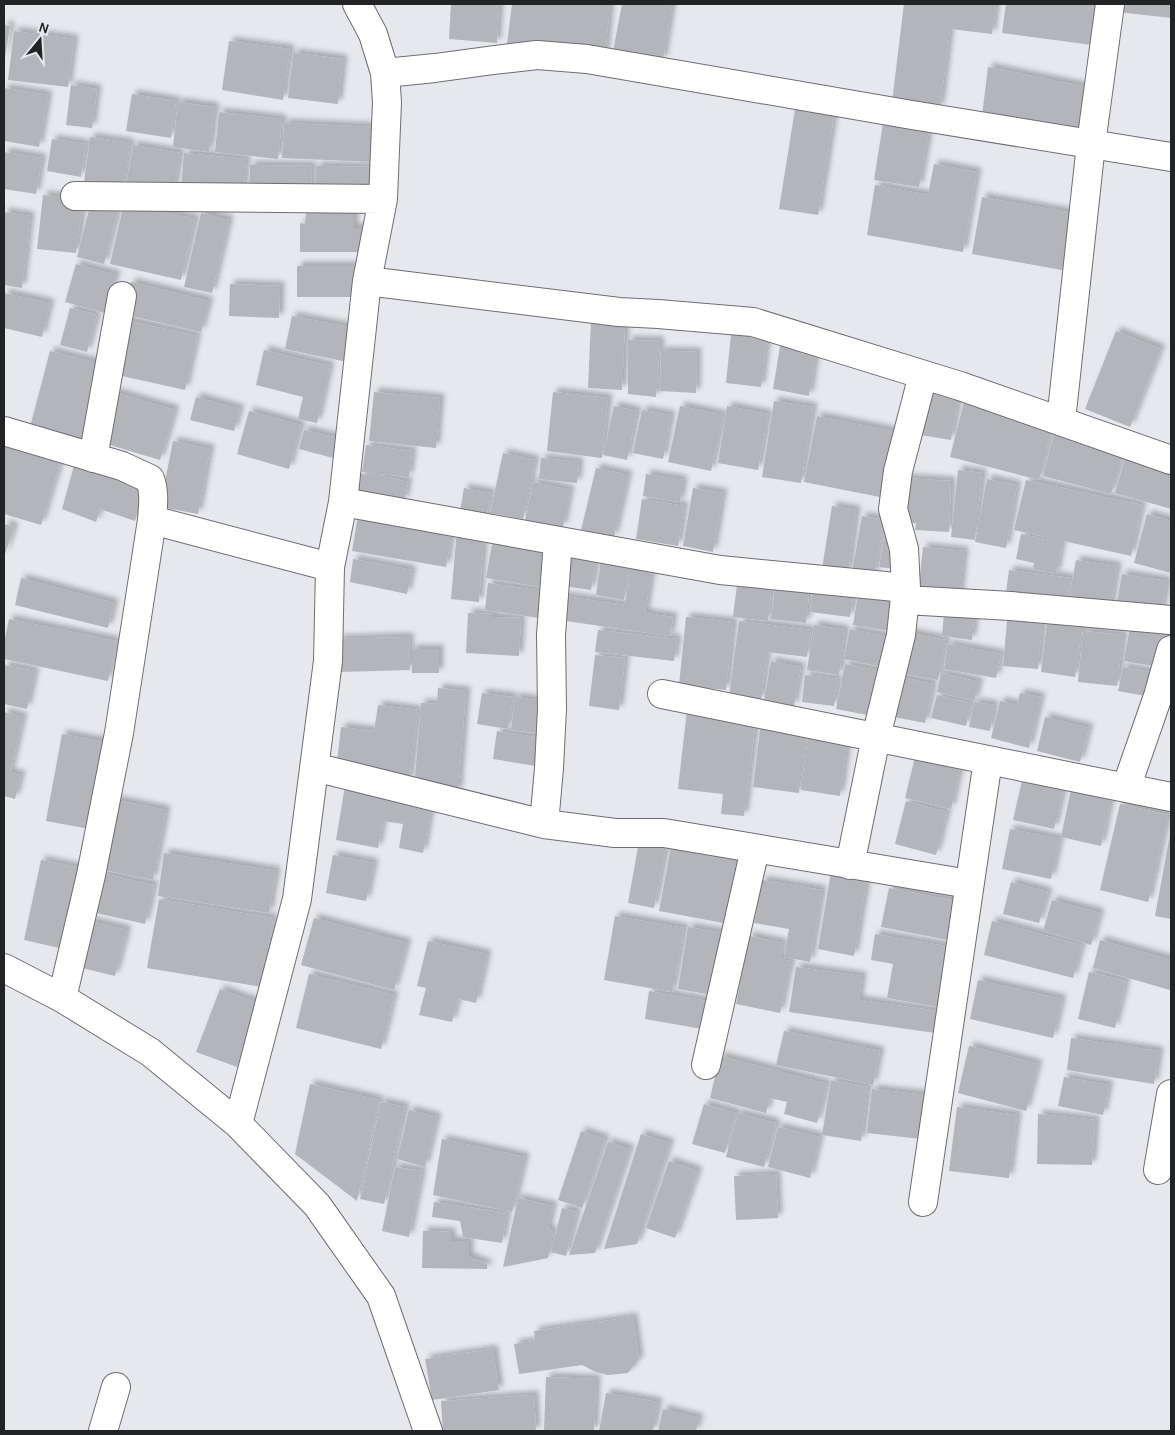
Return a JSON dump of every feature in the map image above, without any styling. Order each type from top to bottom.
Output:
[{"type":"street","points":[[238,1124],[296,899],[328,662],[330,567],[343,502],[367,281],[383,199],[387,102],[385,73],[373,34],[357,4]]},
{"type":"street","points":[[1061,421],[1091,144],[1110,4]]},
{"type":"street","points":[[385,73],[537,55],[587,59],[1171,157]]},
{"type":"street","points":[[75,196],[383,199]]},
{"type":"street","points":[[367,281],[619,312],[753,322],[923,374],[1171,460]]},
{"type":"street","points":[[93,458],[122,296]]},
{"type":"street","points":[[850,865],[876,737],[901,635],[905,594],[904,549],[892,509],[898,471],[923,374]]},
{"type":"street","points":[[4,431],[137,472],[150,479],[154,498],[119,733],[91,875],[62,998]]},
{"type":"street","points":[[343,502],[720,570],[1011,606],[1171,620]]},
{"type":"street","points":[[152,520],[330,567]]},
{"type":"street","points":[[544,824],[552,709],[551,635],[558,541]]},
{"type":"street","points":[[1126,788],[1158,696],[1171,650]]},
{"type":"street","points":[[662,694],[1171,798]]},
{"type":"street","points":[[923,1202],[988,760]]},
{"type":"street","points":[[314,767],[544,824],[615,834],[664,833],[969,884]]},
{"type":"street","points":[[706,1065],[755,849]]},
{"type":"street","points":[[4,968],[62,998],[150,1052],[238,1124],[317,1205],[381,1296],[428,1431]]},
{"type":"street","points":[[1158,1170],[1171,1094]]},
{"type":"street","points":[[103,1431],[116,1387]]},
{"type":"building","points":[[451,4],[499,4],[497,43],[449,39]]},
{"type":"building","points":[[512,4],[610,4],[605,55],[507,44]]},
{"type":"building","points":[[622,4],[672,4],[663,60],[613,52]]},
{"type":"building","points":[[904,4],[996,4],[992,34],[950,29],[940,108],[892,102]]},
{"type":"building","points":[[1006,4],[1084,4],[1098,6],[1092,45],[1002,33]]},
{"type":"building","points":[[1119,4],[1171,4],[1171,18],[1118,12]]},
{"type":"building","points":[[4,25],[10,26],[5,58],[4,58]]},
{"type":"building","points":[[14,31],[74,39],[68,87],[8,80]]},
{"type":"building","points":[[229,41],[290,49],[283,100],[222,90]]},
{"type":"building","points":[[293,53],[343,59],[338,104],[288,98]]},
{"type":"building","points":[[988,67],[1091,88],[1086,131],[982,116]]},
{"type":"building","points":[[71,85],[97,89],[92,128],[66,125]]},
{"type":"building","points":[[4,88],[48,95],[39,147],[4,141]]},
{"type":"building","points":[[132,94],[176,101],[171,138],[126,131]]},
{"type":"building","points":[[178,102],[215,107],[209,152],[173,147]]},
{"type":"building","points":[[796,103],[835,109],[818,215],[779,209]]},
{"type":"building","points":[[219,112],[282,119],[278,159],[215,152]]},
{"type":"building","points":[[884,117],[930,124],[919,187],[874,180]]},
{"type":"building","points":[[284,123],[375,127],[373,162],[282,158]]},
{"type":"building","points":[[90,137],[130,143],[123,189],[84,183]]},
{"type":"building","points":[[52,139],[86,144],[81,177],[47,171]]},
{"type":"building","points":[[133,145],[180,153],[173,195],[126,187]]},
{"type":"building","points":[[4,152],[42,158],[36,194],[4,189]]},
{"type":"building","points":[[184,153],[246,159],[243,194],[181,189]]},
{"type":"building","points":[[934,164],[977,172],[963,252],[867,235],[875,185],[928,195]]},
{"type":"building","points":[[250,165],[312,166],[311,196],[249,195]]},
{"type":"building","points":[[316,166],[377,167],[377,197],[316,196]]},
{"type":"building","points":[[43,195],[83,201],[76,253],[37,249]]},
{"type":"building","points":[[982,197],[1072,213],[1062,270],[972,254]]},
{"type":"building","points":[[91,202],[118,209],[104,264],[77,257]]},
{"type":"building","points":[[124,203],[195,219],[181,280],[110,264]]},
{"type":"building","points":[[4,212],[30,216],[22,288],[4,285]]},
{"type":"building","points":[[201,213],[229,220],[212,293],[184,287]]},
{"type":"building","points":[[306,213],[354,213],[354,228],[368,228],[368,252],[300,252],[300,223],[305,224]]},
{"type":"building","points":[[76,264],[116,275],[105,313],[65,302]]},
{"type":"building","points":[[297,266],[353,266],[354,297],[297,297]]},
{"type":"building","points":[[131,282],[209,301],[201,332],[123,314]]},
{"type":"building","points":[[230,284],[280,286],[279,318],[229,316]]},
{"type":"building","points":[[4,293],[50,303],[42,337],[4,328]]},
{"type":"building","points":[[70,308],[97,315],[87,352],[60,345]]},
{"type":"building","points":[[292,316],[354,328],[347,362],[285,349]]},
{"type":"building","points":[[125,320],[197,336],[185,390],[113,374]]},
{"type":"building","points":[[591,321],[625,323],[622,390],[588,388]]},
{"type":"building","points":[[732,325],[768,330],[761,387],[726,383]]},
{"type":"building","points":[[1116,331],[1161,349],[1130,427],[1085,409]]},
{"type":"building","points":[[628,340],[660,341],[656,397],[628,394]]},
{"type":"building","points":[[781,341],[817,347],[809,396],[773,389]]},
{"type":"building","points":[[264,350],[330,366],[317,423],[298,419],[303,397],[256,385]]},
{"type":"building","points":[[50,351],[101,364],[80,445],[29,431]]},
{"type":"building","points":[[661,351],[697,352],[696,393],[660,391]]},
{"type":"building","points":[[923,382],[960,388],[951,440],[914,434]]},
{"type":"building","points":[[114,392],[175,410],[160,460],[100,442]]},
{"type":"building","points":[[374,392],[440,398],[436,448],[369,441]]},
{"type":"building","points":[[553,392],[608,398],[602,458],[547,451]]},
{"type":"building","points":[[196,397],[240,409],[234,431],[190,420]]},
{"type":"building","points":[[965,398],[1054,421],[1039,480],[950,457]]},
{"type":"building","points":[[774,401],[813,407],[801,483],[762,477]]},
{"type":"building","points":[[614,406],[637,411],[627,460],[603,455]]},
{"type":"building","points":[[680,406],[723,415],[711,471],[668,462]]},
{"type":"building","points":[[727,406],[768,414],[758,470],[718,463]]},
{"type":"building","points":[[642,410],[671,415],[663,459],[633,453]]},
{"type":"building","points":[[249,411],[301,425],[289,469],[237,454]]},
{"type":"building","points":[[817,416],[902,433],[890,499],[804,482]]},
{"type":"building","points":[[1056,426],[1125,446],[1111,494],[1043,476]]},
{"type":"building","points":[[304,430],[342,439],[337,459],[299,449]]},
{"type":"building","points":[[173,441],[210,449],[198,514],[160,507]]},
{"type":"building","points":[[5,444],[61,460],[41,525],[4,514]]},
{"type":"building","points":[[366,445],[412,451],[409,477],[362,472]]},
{"type":"building","points":[[1127,451],[1171,464],[1171,509],[1115,493]]},
{"type":"building","points":[[503,453],[535,460],[523,519],[490,513]]},
{"type":"building","points":[[541,458],[579,462],[577,483],[539,479]]},
{"type":"building","points":[[75,462],[146,483],[135,521],[100,509],[96,522],[62,509]]},
{"type":"building","points":[[596,468],[628,475],[614,537],[581,530]]},
{"type":"building","points":[[958,470],[982,473],[975,540],[951,537]]},
{"type":"building","points":[[361,474],[385,476],[408,482],[404,501],[358,493]]},
{"type":"building","points":[[646,474],[683,480],[680,502],[643,496]]},
{"type":"building","points":[[902,478],[951,481],[949,532],[915,530],[916,523],[900,523]]},
{"type":"building","points":[[987,479],[1017,485],[1006,548],[975,542]]},
{"type":"building","points":[[1026,480],[1142,505],[1131,556],[1014,530]]},
{"type":"building","points":[[533,482],[570,490],[563,527],[525,520]]},
{"type":"building","points":[[464,488],[491,493],[485,523],[459,518]]},
{"type":"building","points":[[693,488],[723,493],[713,552],[683,546]]},
{"type":"building","points":[[642,499],[684,506],[678,546],[636,539]]},
{"type":"building","points":[[832,506],[856,510],[848,573],[822,569]]},
{"type":"building","points":[[359,509],[453,525],[446,567],[352,551]]},
{"type":"building","points":[[1147,514],[1171,521],[1171,573],[1134,563]]},
{"type":"building","points":[[862,516],[884,520],[874,576],[852,572]]},
{"type":"building","points":[[4,524],[14,527],[4,557]]},
{"type":"building","points":[[457,530],[484,532],[479,602],[451,599]]},
{"type":"building","points":[[885,532],[897,534],[895,569],[879,567]]},
{"type":"building","points":[[494,533],[555,543],[547,588],[486,578]]},
{"type":"building","points":[[1021,534],[1062,543],[1056,574],[1033,569],[1034,563],[1016,559]]},
{"type":"building","points":[[564,544],[598,550],[591,590],[557,585]]},
{"type":"building","points":[[923,547],[964,551],[959,601],[918,596]]},
{"type":"building","points":[[602,552],[630,556],[624,600],[596,595]]},
{"type":"building","points":[[632,558],[653,562],[645,613],[673,617],[670,636],[559,620],[563,596],[625,605]]},
{"type":"building","points":[[353,559],[412,570],[407,594],[350,582]]},
{"type":"building","points":[[1076,560],[1117,566],[1110,611],[1068,605]]},
{"type":"building","points":[[1009,570],[1070,578],[1066,609],[1005,601]]},
{"type":"building","points":[[1122,574],[1167,581],[1161,616],[1116,608]]},
{"type":"building","points":[[738,577],[772,581],[768,621],[733,617]]},
{"type":"building","points":[[21,578],[114,603],[108,628],[15,605]]},
{"type":"building","points":[[776,581],[810,585],[806,623],[771,619]]},
{"type":"building","points":[[488,583],[549,592],[545,619],[485,610]]},
{"type":"building","points":[[813,584],[854,589],[850,617],[810,612]]},
{"type":"building","points":[[859,589],[902,596],[896,632],[853,625]]},
{"type":"building","points":[[1008,610],[1043,614],[1038,669],[1003,666]]},
{"type":"building","points":[[468,613],[493,614],[493,617],[521,618],[519,656],[466,653]]},
{"type":"building","points":[[944,613],[974,617],[972,640],[942,636]]},
{"type":"building","points":[[686,617],[733,622],[726,690],[679,685]]},
{"type":"building","points":[[9,619],[116,641],[108,681],[4,659],[4,643]]},
{"type":"building","points":[[739,621],[811,630],[807,657],[767,652],[761,700],[729,696]]},
{"type":"building","points":[[1131,621],[1171,628],[1164,668],[1124,661]]},
{"type":"building","points":[[1047,623],[1082,628],[1075,677],[1041,672]]},
{"type":"building","points":[[814,625],[845,630],[839,675],[807,670]]},
{"type":"building","points":[[850,629],[894,638],[887,668],[844,659]]},
{"type":"building","points":[[598,630],[677,639],[674,661],[595,652]]},
{"type":"building","points":[[1083,631],[1123,635],[1117,686],[1078,682]]},
{"type":"building","points":[[905,632],[946,640],[938,680],[898,673]]},
{"type":"building","points":[[409,637],[410,670],[339,672],[338,639]]},
{"type":"building","points":[[948,644],[1001,654],[996,678],[944,669]]},
{"type":"building","points":[[412,649],[439,649],[439,673],[412,673]]},
{"type":"building","points":[[595,655],[625,658],[619,710],[589,706]]},
{"type":"building","points":[[771,661],[801,667],[794,706],[764,700]]},
{"type":"building","points":[[845,664],[887,672],[878,717],[836,709]]},
{"type":"building","points":[[4,665],[35,671],[27,709],[4,704]]},
{"type":"building","points":[[1123,667],[1161,674],[1157,698],[1118,691]]},
{"type":"building","points":[[941,673],[979,682],[974,701],[937,692]]},
{"type":"building","points":[[805,675],[838,679],[834,706],[802,702]]},
{"type":"building","points":[[897,676],[933,684],[925,723],[889,716]]},
{"type":"building","points":[[438,688],[466,691],[458,792],[414,789],[421,703],[437,704]]},
{"type":"building","points":[[482,693],[513,697],[508,729],[477,724]]},
{"type":"building","points":[[1020,693],[1041,697],[1029,748],[991,738],[1000,701],[1017,705]]},
{"type":"building","points":[[937,695],[971,703],[966,726],[931,718]]},
{"type":"building","points":[[515,697],[549,702],[545,734],[511,730]]},
{"type":"building","points":[[974,702],[994,705],[990,731],[969,727]]},
{"type":"building","points":[[378,705],[418,710],[409,781],[336,771],[341,727],[374,731]]},
{"type":"building","points":[[687,710],[756,719],[744,816],[721,814],[723,794],[678,789]]},
{"type":"building","points":[[4,712],[23,717],[10,773],[21,775],[15,799],[4,796]]},
{"type":"building","points":[[1045,717],[1089,728],[1080,762],[1037,751]]},
{"type":"building","points":[[761,722],[807,727],[799,793],[753,787]]},
{"type":"building","points":[[497,731],[547,739],[542,767],[493,759]]},
{"type":"building","points":[[809,731],[848,737],[840,796],[801,790]]},
{"type":"building","points":[[62,734],[111,743],[95,830],[46,821]]},
{"type":"building","points":[[917,749],[962,759],[951,809],[905,798]]},
{"type":"building","points":[[1024,772],[1065,782],[1054,829],[1013,820]]},
{"type":"building","points":[[1073,780],[1113,788],[1101,846],[1061,837]]},
{"type":"building","points":[[345,786],[432,802],[423,853],[399,848],[403,824],[383,821],[378,848],[336,840]]},
{"type":"building","points":[[111,799],[166,810],[153,880],[98,869]]},
{"type":"building","points":[[906,801],[947,812],[936,855],[895,844]]},
{"type":"building","points":[[1120,804],[1168,815],[1148,902],[1100,890]]},
{"type":"building","points":[[1010,829],[1060,839],[1051,879],[1002,869]]},
{"type":"building","points":[[1171,834],[1171,919],[1155,916]]},
{"type":"building","points":[[640,836],[667,841],[654,908],[628,903]]},
{"type":"building","points":[[671,847],[746,861],[734,925],[659,911]]},
{"type":"building","points":[[164,853],[276,871],[269,913],[158,896]]},
{"type":"building","points":[[333,855],[374,863],[366,901],[326,893]]},
{"type":"building","points":[[41,860],[85,869],[68,950],[24,940]]},
{"type":"building","points":[[831,872],[867,878],[854,956],[818,949]]},
{"type":"building","points":[[101,873],[154,885],[145,924],[92,912]]},
{"type":"building","points":[[762,880],[822,890],[810,962],[784,957],[789,929],[754,923]]},
{"type":"building","points":[[1011,882],[1048,892],[1039,923],[1003,914]]},
{"type":"building","points":[[889,888],[961,902],[953,941],[881,927]]},
{"type":"building","points":[[159,899],[273,918],[262,987],[147,968]]},
{"type":"building","points":[[1052,900],[1100,913],[1091,945],[1043,931]]},
{"type":"building","points":[[615,916],[684,928],[672,992],[604,980]]},
{"type":"building","points":[[314,918],[407,943],[394,990],[301,965]]},
{"type":"building","points":[[90,921],[127,930],[115,976],[78,967]]},
{"type":"building","points":[[992,921],[1082,945],[1073,978],[984,955]]},
{"type":"building","points":[[688,927],[729,934],[718,996],[678,989]]},
{"type":"building","points":[[875,934],[957,948],[940,992],[938,1007],[887,998],[893,964],[871,960]]},
{"type":"building","points":[[749,936],[783,943],[780,959],[791,961],[780,1013],[736,1004]]},
{"type":"building","points":[[1100,940],[1171,960],[1170,990],[1093,968]]},
{"type":"building","points":[[428,941],[487,954],[476,1003],[458,999],[452,1022],[419,1015],[426,988],[417,986]]},
{"type":"building","points":[[796,967],[862,976],[859,1000],[945,1012],[942,1034],[789,1012]]},
{"type":"building","points":[[1089,972],[1126,981],[1115,1028],[1078,1019]]},
{"type":"building","points":[[309,974],[394,995],[381,1049],[296,1028]]},
{"type":"building","points":[[978,980],[1062,999],[1053,1038],[970,1019]]},
{"type":"building","points":[[220,989],[260,1004],[237,1067],[196,1052]]},
{"type":"building","points":[[649,991],[713,1002],[708,1030],[645,1019]]},
{"type":"building","points":[[784,1031],[880,1051],[873,1085],[776,1065]]},
{"type":"building","points":[[1071,1038],[1159,1051],[1154,1084],[1067,1070]]},
{"type":"building","points":[[969,1046],[1038,1064],[1026,1111],[958,1093]]},
{"type":"building","points":[[720,1056],[827,1084],[817,1123],[784,1114],[787,1102],[770,1098],[766,1113],[710,1098]]},
{"type":"building","points":[[1064,1077],[1109,1085],[1103,1115],[1058,1106]]},
{"type":"building","points":[[831,1080],[868,1087],[861,1141],[822,1135]]},
{"type":"building","points":[[310,1084],[379,1100],[357,1201],[295,1154]]},
{"type":"building","points":[[872,1089],[926,1095],[921,1139],[867,1133]]},
{"type":"building","points":[[381,1102],[405,1107],[384,1204],[360,1199]]},
{"type":"building","points":[[704,1104],[736,1113],[725,1153],[692,1144]]},
{"type":"building","points":[[957,1107],[1017,1115],[1009,1178],[949,1171]]},
{"type":"building","points":[[409,1110],[437,1117],[425,1167],[397,1159]]},
{"type":"building","points":[[738,1113],[776,1123],[764,1167],[726,1157]]},
{"type":"building","points":[[1038,1114],[1095,1120],[1092,1165],[1037,1164]]},
{"type":"building","points":[[778,1127],[820,1137],[810,1178],[768,1167]]},
{"type":"building","points":[[581,1131],[605,1139],[582,1208],[558,1200]]},
{"type":"building","points":[[641,1134],[670,1143],[637,1244],[604,1249]]},
{"type":"building","points":[[442,1139],[525,1157],[512,1212],[433,1195]]},
{"type":"building","points":[[608,1142],[630,1149],[595,1253],[569,1255]]},
{"type":"building","points":[[669,1161],[698,1171],[675,1238],[646,1228]]},
{"type":"building","points":[[395,1167],[422,1171],[409,1237],[382,1231]]},
{"type":"building","points":[[776,1174],[778,1218],[736,1220],[734,1176]]},
{"type":"building","points":[[518,1198],[553,1206],[548,1228],[553,1232],[548,1258],[503,1267]]},
{"type":"building","points":[[434,1202],[507,1213],[502,1243],[463,1237],[460,1221],[432,1217]]},
{"type":"building","points":[[562,1208],[577,1212],[566,1256],[551,1252]]},
{"type":"building","points":[[423,1231],[451,1232],[451,1241],[469,1241],[469,1257],[487,1264],[487,1269],[422,1268]]},
{"type":"building","points":[[633,1317],[639,1359],[628,1373],[608,1375],[596,1372],[582,1365],[519,1374],[514,1344],[535,1341],[534,1331]]},
{"type":"building","points":[[493,1349],[499,1390],[432,1400],[425,1359]]},
{"type":"building","points":[[546,1377],[596,1379],[594,1431],[544,1431]]},
{"type":"building","points":[[606,1393],[658,1402],[653,1431],[599,1431]]},
{"type":"building","points":[[534,1395],[536,1431],[443,1431],[441,1401]]},
{"type":"building","points":[[663,1409],[699,1418],[696,1431],[658,1431]]}]
